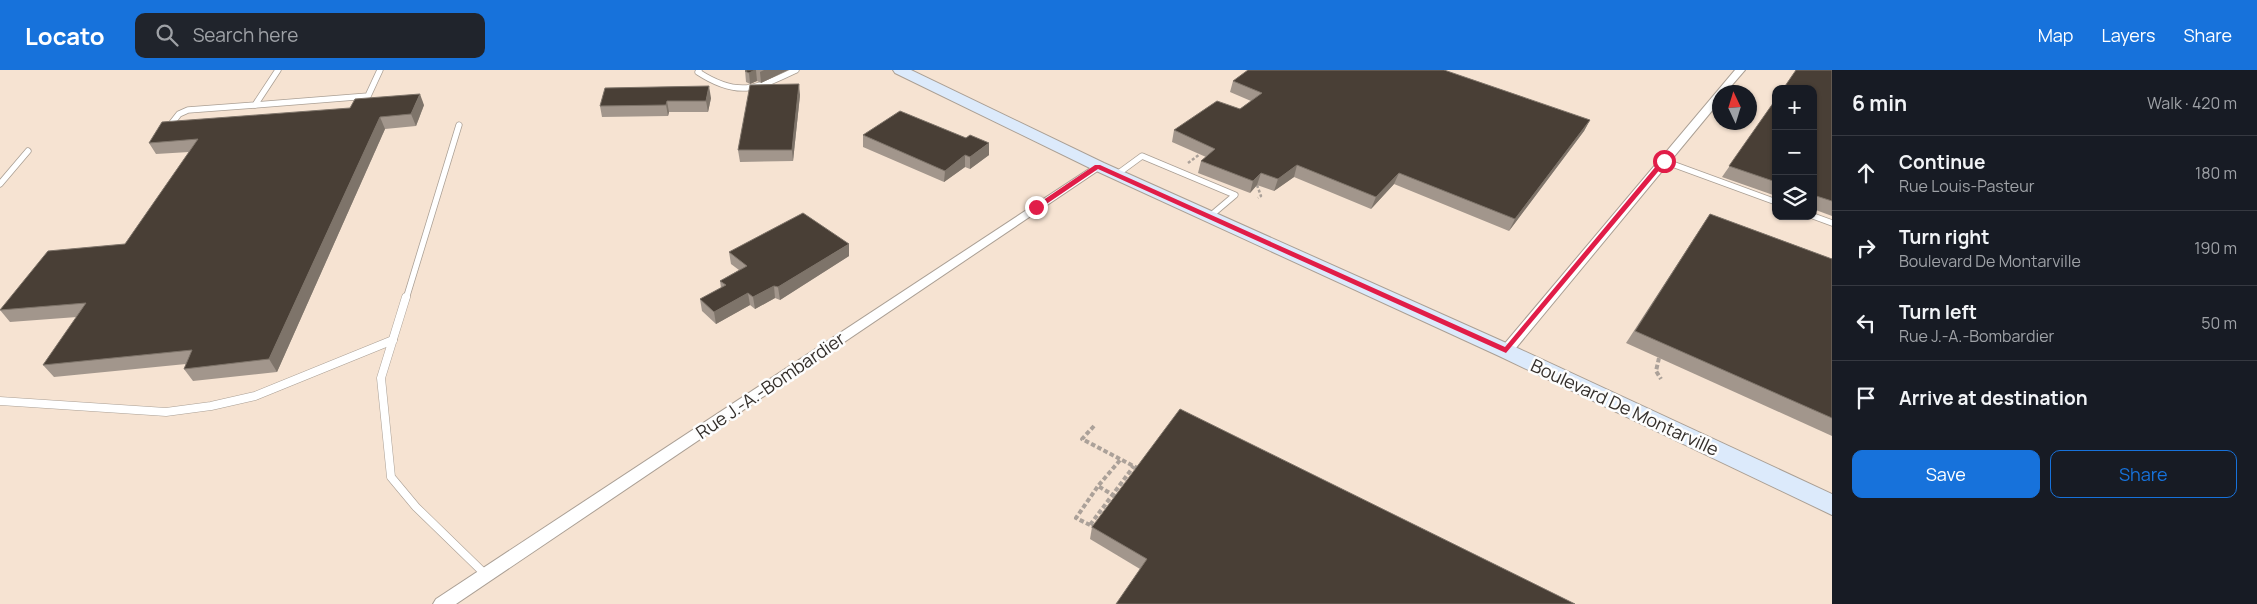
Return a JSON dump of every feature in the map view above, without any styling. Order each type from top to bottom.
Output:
[{"type":"street","name":"Boulevard De Montarville","points":[[900,70],[1116,175],[1506,351],[1832,505]]},
{"type":"street","points":[[1727,85],[1740,70]]},
{"type":"street","points":[[1506,351],[1712,103]]},
{"type":"street","name":"Rue J.-A.-Bombardier","points":[[442,604],[1098,166]]},
{"type":"lane","points":[[255,105],[278,70]]},
{"type":"lane","points":[[168,128],[179,114],[188,110],[368,96],[380,70]]},
{"type":"lane","points":[[699,70],[698,72],[726,88],[757,87],[796,70]]},
{"type":"lane","points":[[459,125],[381,378],[391,477],[416,507],[486,575]]},
{"type":"lane","points":[[0,184],[28,151]]},
{"type":"lane","points":[[1116,175],[1142,156],[1235,195],[1209,217]]},
{"type":"lane","points":[[1664,161],[1772,201]]},
{"type":"lane","points":[[1817,217],[1832,223]]},
{"type":"lane","points":[[0,401],[166,412],[211,406],[255,396],[393,340]]},
{"type":"path","points":[[1257,185],[1262,196],[1258,198]]},
{"type":"path","points":[[1659,358],[1656,371],[1661,379]]},
{"type":"path","points":[[1094,426],[1082,439],[1141,470]]},
{"type":"path","points":[[1098,528],[1076,518],[1120,459]]},
{"type":"path","points":[[1090,525],[1134,466]]},
{"type":"path","points":[[1098,486],[1120,498]]},
{"type":"shaded area","points":[[0,70],[1832,70],[1832,604],[0,604]]},
{"type":"building","points":[[755,70],[749,73],[745,71]]},
{"type":"building","points":[[1248,70],[1444,70],[1590,120],[1515,219],[1399,173],[1376,197],[1297,165],[1278,179],[1261,173],[1253,181],[1201,161],[1215,149],[1174,130],[1217,101],[1240,109],[1262,93],[1233,81]]},
{"type":"building","points":[[1796,70],[1832,70],[1832,201],[1817,196],[1817,85],[1786,85]]},
{"type":"building","points":[[799,84],[792,150],[738,150],[750,85]]},
{"type":"building","points":[[709,86],[706,101],[667,101],[666,105],[600,106],[605,88]]},
{"type":"building","points":[[420,94],[411,114],[380,117],[269,359],[184,369],[192,350],[43,365],[86,303],[0,310],[48,251],[125,244],[198,139],[149,143],[162,122],[350,108],[355,99]]},
{"type":"building","points":[[1772,105],[1772,181],[1729,166],[1754,130],[1757,130],[1757,126]]},
{"type":"building","points":[[900,111],[966,138],[970,135],[989,143],[970,157],[965,155],[945,171],[863,135]]},
{"type":"building","points":[[803,213],[849,244],[778,287],[774,286],[753,297],[748,293],[714,312],[700,299],[726,285],[720,281],[747,266],[729,252]]},
{"type":"building","points":[[1710,214],[1832,259],[1832,418],[1635,331]]},
{"type":"building","points":[[1180,409],[1575,604],[1116,604],[1147,559],[1092,527]]},
{"type":"route","points":[[1036,207],[1098,166],[1506,351],[1664,161]]}]
